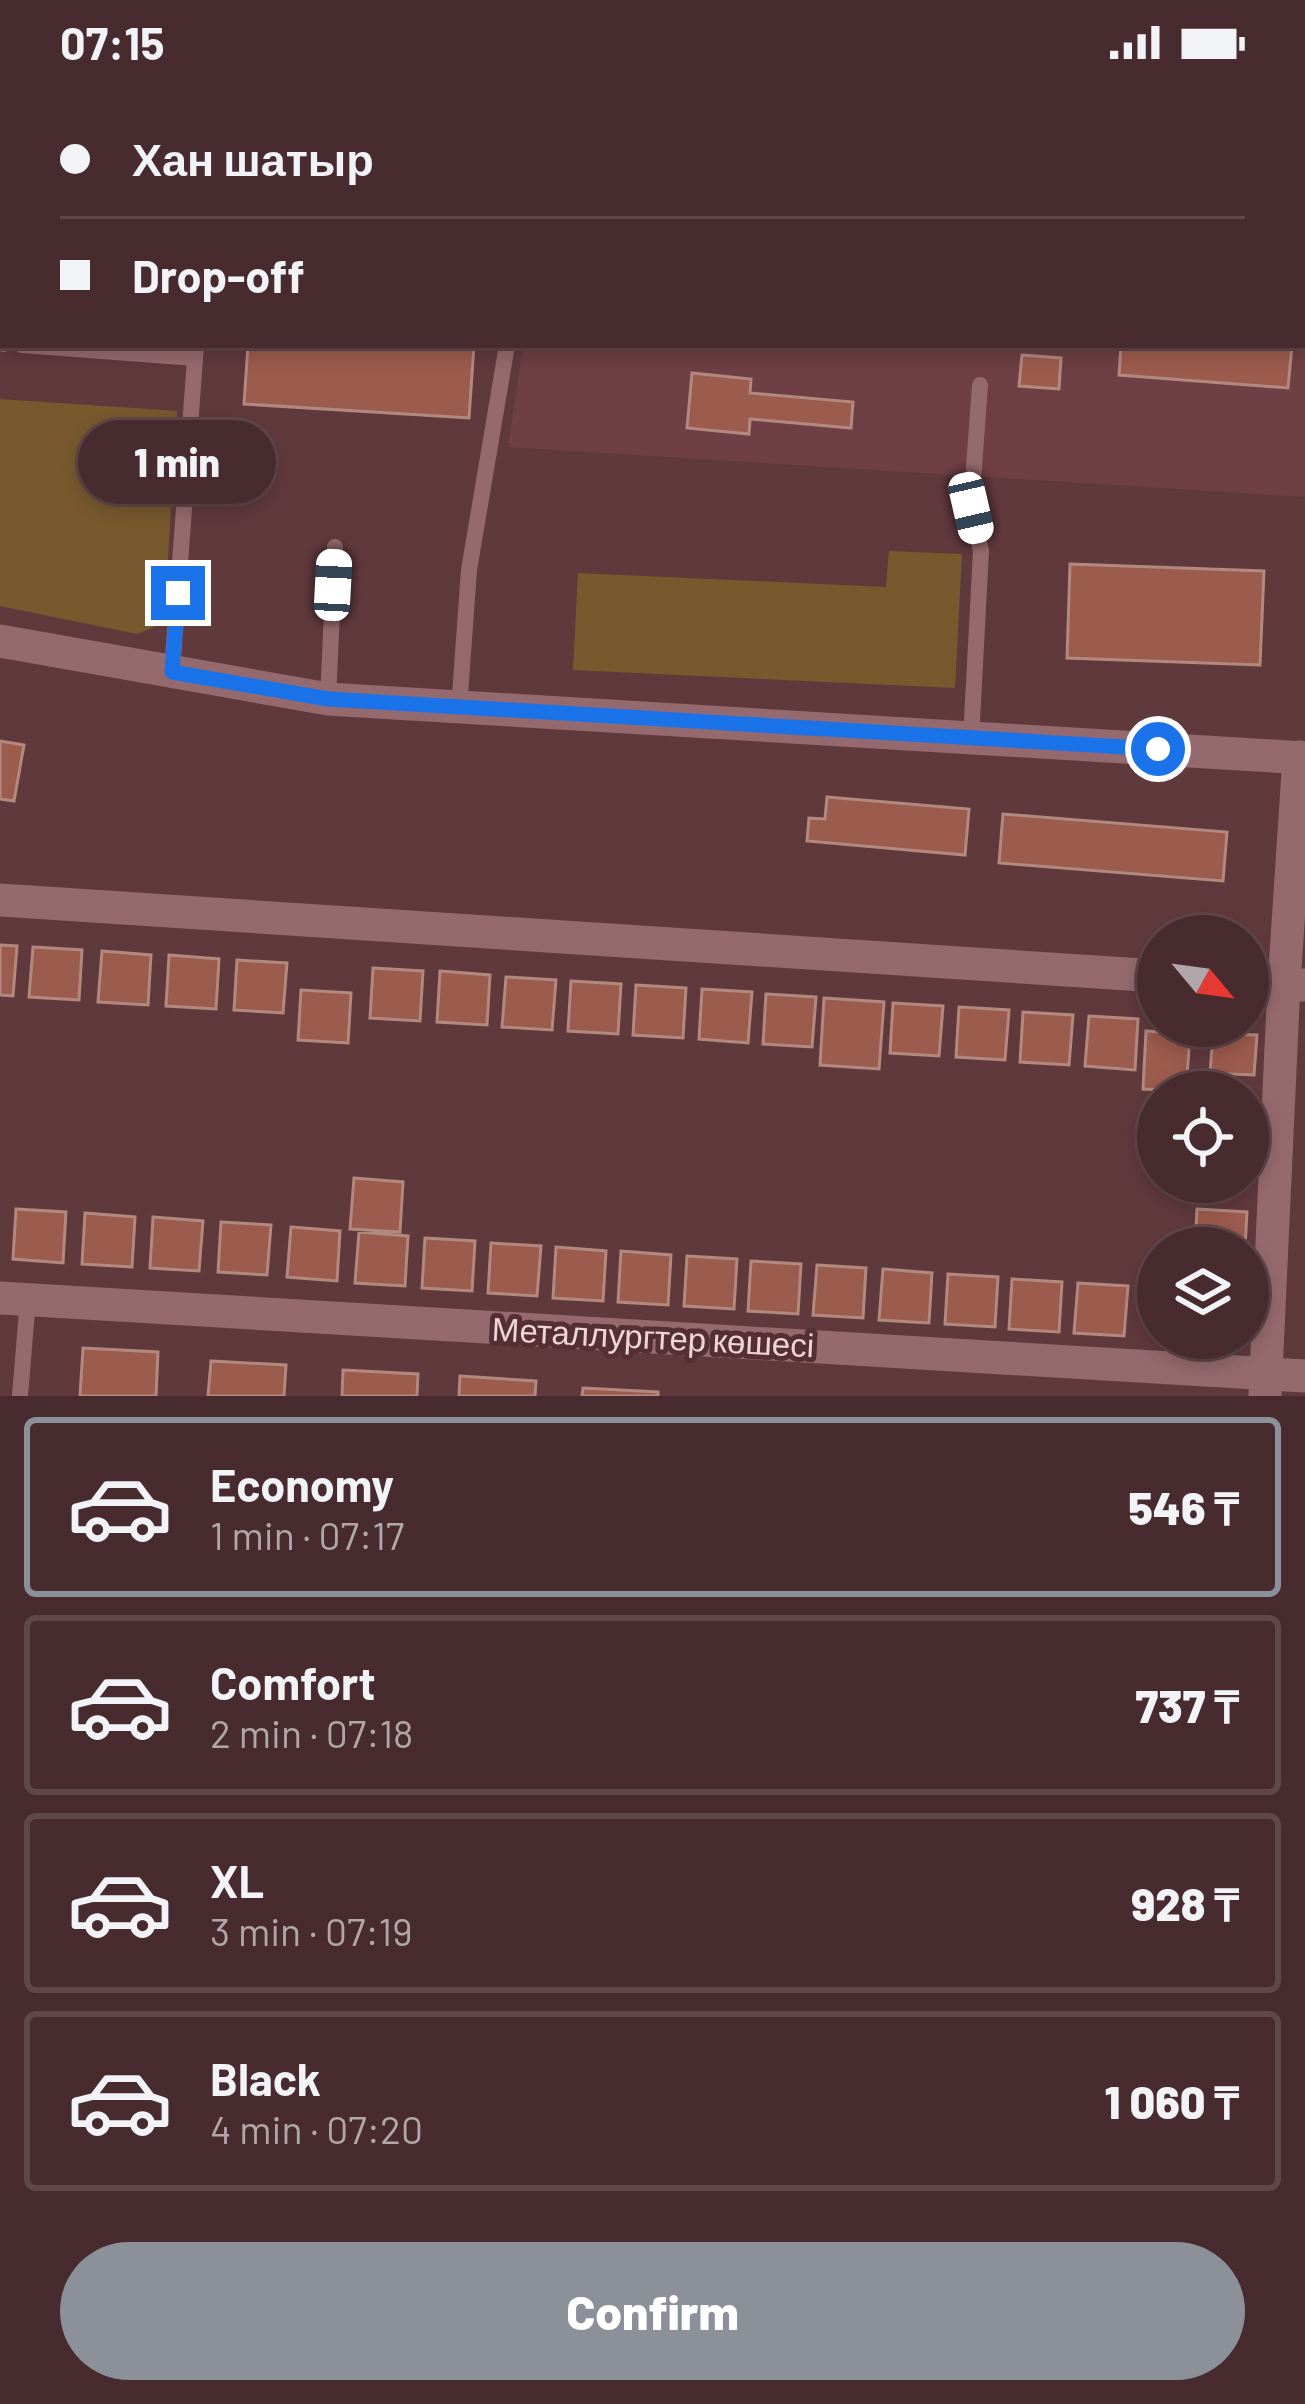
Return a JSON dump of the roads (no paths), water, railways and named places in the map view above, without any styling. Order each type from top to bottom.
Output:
[{"type":"street","points":[[0,641],[328,699],[1302,758],[1294,985],[1265,1384]]},
{"type":"street","points":[[0,900],[1137,975]]},
{"type":"street","name":"Металлургтер көшесі","points":[[14,1298],[1265,1384],[1305,1376]]},
{"type":"lane","points":[[109,348],[196,351],[172,672]]},
{"type":"lane","points":[[459,709],[470,571],[507,348]]},
{"type":"lane","points":[[971,739],[981,551],[971,508],[980,385]]},
{"type":"lane","points":[[328,699],[335,547]]},
{"type":"lane","points":[[14,1298],[20,1396]]}]
